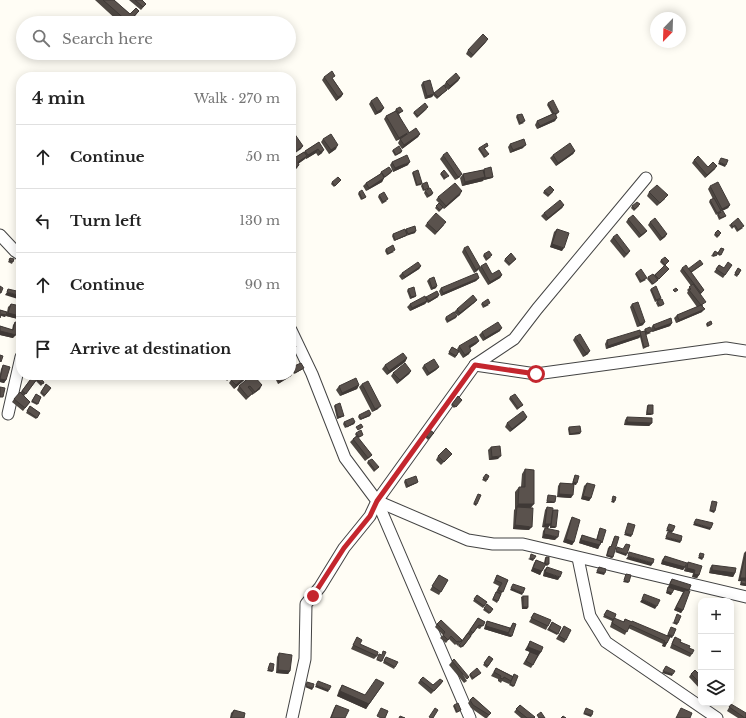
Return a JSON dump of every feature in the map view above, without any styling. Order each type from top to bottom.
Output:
[{"type":"street","points":[[292,718],[305,659],[306,604],[320,587],[344,548],[370,516],[377,501],[475,365],[514,339],[646,178]]},
{"type":"street","points":[[0,235],[16,252]]},
{"type":"street","points":[[296,340],[312,374],[345,458],[377,501],[470,718]]},
{"type":"street","points":[[475,365],[536,374],[726,348],[746,351]]},
{"type":"street","points":[[8,414],[16,379]]},
{"type":"street","points":[[377,501],[468,540],[493,544],[523,544],[746,597]]},
{"type":"street","points":[[578,558],[590,616],[606,642],[717,718]]},
{"type":"building","points":[[103,0],[114,0],[130,14],[136,8],[139,11],[134,16],[121,16]]},
{"type":"building","points":[[135,0],[142,0],[146,4],[143,7]]},
{"type":"building","points":[[483,34],[488,39],[473,55],[468,50]]},
{"type":"building","points":[[332,71],[335,76],[332,78],[343,94],[338,97],[324,77]]},
{"type":"building","points":[[456,73],[460,78],[450,86],[446,82]]},
{"type":"building","points":[[430,80],[434,94],[427,96],[423,82]]},
{"type":"building","points":[[444,85],[447,90],[438,97],[434,93]]},
{"type":"building","points":[[377,97],[384,108],[377,112],[371,101]]},
{"type":"building","points":[[553,100],[559,112],[555,114],[548,103]]},
{"type":"building","points":[[425,103],[428,107],[418,116],[414,112]]},
{"type":"building","points":[[400,107],[403,111],[399,113],[396,109]]},
{"type":"building","points":[[396,111],[409,132],[399,138],[386,116]]},
{"type":"building","points":[[555,113],[557,118],[540,126],[537,121]]},
{"type":"building","points":[[522,114],[525,121],[520,123],[517,115]]},
{"type":"building","points":[[416,128],[420,134],[404,145],[400,139]]},
{"type":"building","points":[[331,134],[338,145],[331,150],[323,139]]},
{"type":"building","points":[[296,136],[303,146],[296,151]]},
{"type":"building","points":[[524,139],[526,145],[513,150],[510,144]]},
{"type":"building","points":[[319,142],[324,150],[320,152],[318,149],[308,155],[305,151]]},
{"type":"building","points":[[487,143],[488,146],[484,148],[489,154],[485,157],[479,148]]},
{"type":"building","points":[[570,143],[575,151],[558,163],[553,155]]},
{"type":"building","points":[[399,146],[402,151],[396,155],[393,150]]},
{"type":"building","points":[[304,152],[307,156],[298,162],[299,165],[296,167],[296,157]]},
{"type":"building","points":[[447,152],[462,174],[458,177],[443,155]]},
{"type":"building","points":[[407,155],[410,162],[395,168],[392,162]]},
{"type":"building","points":[[698,156],[708,167],[713,162],[717,166],[707,175],[694,160]]},
{"type":"building","points":[[721,158],[728,160],[726,165],[719,162]]},
{"type":"building","points":[[389,167],[392,171],[385,177],[381,172]]},
{"type":"building","points":[[491,167],[493,177],[485,178],[484,169]]},
{"type":"building","points":[[418,170],[422,183],[417,185],[413,172]]},
{"type":"building","points":[[444,170],[449,176],[445,178],[441,173]]},
{"type":"building","points":[[483,170],[485,177],[465,182],[463,174]]},
{"type":"building","points":[[382,173],[384,178],[369,188],[366,183]]},
{"type":"building","points":[[338,177],[341,180],[335,186],[332,182]]},
{"type":"building","points":[[427,182],[429,188],[424,190],[422,184]]},
{"type":"building","points":[[718,182],[730,205],[722,209],[710,186]]},
{"type":"building","points":[[455,183],[462,191],[446,206],[438,197]]},
{"type":"building","points":[[657,185],[668,195],[660,203],[649,192]]},
{"type":"building","points":[[550,186],[554,190],[549,195],[544,191]]},
{"type":"building","points":[[430,188],[433,193],[429,196],[425,191]]},
{"type":"building","points":[[362,190],[366,197],[362,199],[359,192]]},
{"type":"building","points":[[384,192],[388,199],[383,202],[379,195]]},
{"type":"building","points":[[714,198],[721,211],[717,213],[710,200]]},
{"type":"building","points":[[560,200],[564,205],[548,218],[544,213]]},
{"type":"building","points":[[637,202],[640,204],[635,209],[632,206]]},
{"type":"building","points":[[439,203],[443,207],[440,210],[436,206]]},
{"type":"building","points":[[723,211],[726,216],[720,218],[718,214]]},
{"type":"building","points":[[436,213],[446,222],[437,232],[427,223]]},
{"type":"building","points":[[633,215],[647,231],[641,235],[628,219]]},
{"type":"building","points":[[655,218],[667,234],[662,238],[650,222]]},
{"type":"building","points":[[738,218],[744,226],[738,230],[735,225],[733,227],[731,224]]},
{"type":"building","points":[[415,226],[416,231],[408,234],[406,229]]},
{"type":"building","points":[[405,229],[407,235],[395,240],[393,234]]},
{"type":"building","points":[[557,229],[569,233],[564,248],[552,244]]},
{"type":"building","points":[[718,230],[721,233],[718,236],[715,233]]},
{"type":"building","points":[[617,234],[630,251],[626,254],[613,237]]},
{"type":"building","points":[[393,245],[395,250],[388,254],[386,249]]},
{"type":"building","points":[[468,246],[480,267],[476,270],[464,248]]},
{"type":"building","points":[[721,248],[724,249],[721,255],[718,253]]},
{"type":"building","points":[[489,251],[492,255],[487,259],[484,254]]},
{"type":"building","points":[[715,251],[718,253],[716,256],[713,254]]},
{"type":"building","points":[[511,253],[516,259],[510,264],[505,259]]},
{"type":"building","points":[[665,257],[669,261],[665,265],[661,260]]},
{"type":"building","points":[[10,258],[14,259],[13,262],[9,260]]},
{"type":"building","points":[[700,260],[703,264],[691,272],[688,269]]},
{"type":"building","points":[[418,262],[421,266],[405,277],[402,273]]},
{"type":"building","points":[[728,262],[732,265],[725,275],[716,269],[719,265],[724,268]]},
{"type":"building","points":[[486,263],[492,274],[499,270],[502,275],[490,282],[481,266]]},
{"type":"building","points":[[665,265],[669,269],[659,279],[655,275]]},
{"type":"building","points":[[686,265],[704,290],[701,293],[682,268]]},
{"type":"building","points":[[738,268],[741,270],[738,275],[735,273]]},
{"type":"building","points":[[641,269],[647,278],[641,281],[636,273]]},
{"type":"building","points":[[477,273],[479,278],[443,293],[441,288]]},
{"type":"building","points":[[653,274],[658,280],[653,284],[648,277]]},
{"type":"building","points":[[434,277],[437,286],[432,288],[429,279]]},
{"type":"building","points":[[693,284],[706,302],[701,305],[689,290],[691,289],[689,287]]},
{"type":"building","points":[[0,286],[3,288],[1,293],[0,293]]},
{"type":"building","points":[[656,286],[661,298],[656,300],[651,289]]},
{"type":"building","points":[[414,287],[416,296],[411,297],[408,289]]},
{"type":"building","points":[[8,289],[16,291],[16,295],[7,292]]},
{"type":"building","points":[[437,291],[439,295],[429,301],[426,297]]},
{"type":"building","points":[[473,295],[477,300],[460,313],[457,309]]},
{"type":"building","points":[[425,296],[427,301],[412,308],[410,304]]},
{"type":"building","points":[[488,299],[490,303],[485,306],[482,303]]},
{"type":"building","points":[[662,299],[664,304],[660,306],[657,301]]},
{"type":"building","points":[[638,302],[645,322],[640,324],[632,304]]},
{"type":"building","points":[[11,304],[16,305],[16,315],[8,313]]},
{"type":"building","points":[[701,305],[705,309],[679,320],[677,315]]},
{"type":"building","points":[[0,310],[7,312],[6,315],[1,314],[0,318]]},
{"type":"building","points":[[454,312],[457,316],[448,321],[446,317]]},
{"type":"building","points":[[671,318],[672,323],[655,329],[653,325]]},
{"type":"building","points":[[711,321],[712,324],[708,326],[707,323]]},
{"type":"building","points":[[16,322],[16,335],[0,331],[0,326],[13,330]]},
{"type":"building","points":[[498,322],[502,328],[485,338],[482,332]]},
{"type":"building","points":[[650,327],[652,331],[647,333],[645,329]]},
{"type":"building","points":[[640,330],[641,335],[608,346],[607,340]]},
{"type":"building","points":[[645,331],[649,346],[644,347],[640,332]]},
{"type":"building","points":[[580,334],[590,351],[586,353],[575,337]]},
{"type":"building","points":[[476,336],[479,341],[469,346],[471,351],[465,355],[459,346]]},
{"type":"building","points":[[452,347],[459,351],[456,356],[449,352]]},
{"type":"building","points":[[403,353],[407,358],[389,371],[385,365]]},
{"type":"building","points":[[0,355],[3,356],[1,362],[0,361]]},
{"type":"building","points":[[434,359],[439,367],[429,373],[424,365]]},
{"type":"building","points":[[301,363],[304,368],[296,372],[296,365]]},
{"type":"building","points":[[405,363],[411,371],[400,380],[393,373]]},
{"type":"building","points":[[3,365],[10,367],[6,380],[0,379]]},
{"type":"building","points":[[356,378],[359,385],[342,393],[339,386]]},
{"type":"building","points":[[30,380],[36,380],[26,394],[22,391]]},
{"type":"building","points":[[37,380],[42,380],[44,382],[43,384]]},
{"type":"building","points":[[231,380],[242,380],[236,385]]},
{"type":"building","points":[[246,380],[258,380],[262,385],[255,392],[250,386],[248,387],[253,393],[248,397],[239,386]]},
{"type":"building","points":[[368,381],[381,406],[375,409],[362,384]]},
{"type":"building","points":[[46,384],[51,388],[45,395],[41,392]]},
{"type":"building","points":[[0,387],[5,388],[3,397],[0,397]]},
{"type":"building","points":[[20,392],[30,402],[25,408],[14,399]]},
{"type":"building","points":[[36,394],[41,397],[38,404],[32,401]]},
{"type":"building","points":[[515,394],[523,405],[518,408],[510,397]]},
{"type":"building","points":[[458,396],[462,400],[456,407],[452,404]]},
{"type":"building","points":[[340,403],[344,416],[338,417],[335,405]]},
{"type":"building","points":[[648,405],[653,405],[653,414],[647,413]]},
{"type":"building","points":[[30,406],[40,413],[37,418],[27,411]]},
{"type":"building","points":[[369,410],[371,414],[361,419],[359,415]]},
{"type":"building","points":[[523,411],[527,417],[512,429],[507,423]]},
{"type":"building","points":[[627,417],[652,418],[652,423],[627,422]]},
{"type":"building","points":[[353,418],[355,422],[347,427],[344,422]]},
{"type":"building","points":[[361,424],[363,427],[358,430],[356,427]]},
{"type":"building","points":[[580,426],[581,432],[570,434],[569,427]]},
{"type":"building","points":[[361,430],[363,435],[359,437],[356,433]]},
{"type":"building","points":[[430,430],[434,433],[429,438],[426,435]]},
{"type":"building","points":[[357,436],[372,455],[368,458],[353,439]]},
{"type":"building","points":[[500,446],[501,456],[492,457],[491,447]]},
{"type":"building","points":[[446,448],[452,454],[444,462],[438,456]]},
{"type":"building","points":[[372,459],[379,467],[375,470],[368,461]]},
{"type":"building","points":[[525,469],[534,470],[534,504],[518,504],[519,487],[525,487]]},
{"type":"building","points":[[486,474],[489,476],[487,480],[483,478]]},
{"type":"building","points":[[575,475],[579,476],[577,483],[573,482]]},
{"type":"building","points":[[416,476],[418,482],[408,486],[405,480]]},
{"type":"building","points":[[560,483],[574,484],[573,495],[559,494]]},
{"type":"building","points":[[587,483],[595,485],[591,498],[583,496]]},
{"type":"building","points":[[478,494],[481,495],[477,504],[474,503]]},
{"type":"building","points":[[548,495],[556,496],[555,502],[547,501]]},
{"type":"building","points":[[613,496],[616,497],[615,501],[612,500]]},
{"type":"building","points":[[712,501],[717,502],[715,511],[710,510]]},
{"type":"building","points":[[517,507],[533,508],[532,527],[515,525]]},
{"type":"building","points":[[547,507],[553,508],[551,524],[545,524]]},
{"type":"building","points":[[553,510],[558,510],[556,527],[551,526]]},
{"type":"building","points":[[572,517],[580,520],[574,542],[566,539]]},
{"type":"building","points":[[696,519],[713,523],[711,528],[694,523]]},
{"type":"building","points":[[628,523],[635,525],[632,535],[625,533]]},
{"type":"building","points":[[669,524],[675,526],[673,531],[667,529]]},
{"type":"building","points":[[545,528],[559,531],[558,537],[544,534]]},
{"type":"building","points":[[600,528],[606,530],[602,543],[601,541],[597,540]]},
{"type":"building","points":[[668,532],[682,536],[681,541],[666,537]]},
{"type":"building","points":[[582,535],[601,541],[600,545],[581,540]]},
{"type":"building","points":[[615,536],[619,537],[613,557],[607,555]]},
{"type":"building","points":[[626,544],[630,545],[627,554],[616,551],[617,547],[623,549]]},
{"type":"building","points":[[629,552],[654,559],[653,563],[628,556]]},
{"type":"building","points":[[746,552],[746,578],[740,578]]},
{"type":"building","points":[[700,553],[704,554],[703,558],[699,556]]},
{"type":"building","points":[[531,554],[536,556],[534,559],[530,558]]},
{"type":"building","points":[[665,556],[687,563],[685,567],[663,561]]},
{"type":"building","points":[[546,557],[549,557],[549,564],[545,564]]},
{"type":"building","points":[[536,560],[546,564],[542,571],[533,568]]},
{"type":"building","points":[[688,562],[702,566],[699,575],[694,574],[695,570],[687,568]]},
{"type":"building","points":[[712,565],[736,568],[735,573],[712,570]]},
{"type":"building","points":[[547,567],[562,572],[560,577],[545,572]]},
{"type":"building","points":[[599,567],[606,569],[605,573],[597,571]]},
{"type":"building","points":[[626,574],[631,575],[629,582],[624,580]]},
{"type":"building","points":[[439,575],[448,580],[441,592],[432,586]]},
{"type":"building","points":[[497,575],[508,580],[503,592],[498,590],[502,583],[495,580]]},
{"type":"building","points":[[672,579],[691,585],[689,590],[670,584]]},
{"type":"building","points":[[742,580],[746,581],[746,584],[741,583]]},
{"type":"building","points":[[513,584],[525,588],[523,593],[511,588]]},
{"type":"building","points":[[668,587],[674,589],[672,593],[667,591]]},
{"type":"building","points":[[685,590],[690,591],[683,610],[676,607]]},
{"type":"building","points":[[496,592],[501,594],[498,601],[493,599]]},
{"type":"building","points":[[644,594],[660,600],[657,606],[642,599]]},
{"type":"building","points":[[477,595],[487,602],[484,606],[474,599]]},
{"type":"building","points":[[523,596],[528,596],[528,607],[523,607]]},
{"type":"building","points":[[487,604],[493,609],[490,613],[484,608]]},
{"type":"building","points":[[607,610],[616,614],[614,620],[604,615]]},
{"type":"building","points":[[534,613],[551,620],[548,626],[531,618]]},
{"type":"building","points":[[677,614],[681,616],[678,623],[674,622]]},
{"type":"building","points":[[478,618],[485,622],[483,626],[479,625],[473,633],[470,630]]},
{"type":"building","points":[[614,618],[624,622],[625,619],[632,621],[670,637],[667,643],[630,625],[627,632],[612,623]]},
{"type":"building","points":[[441,620],[462,640],[460,642],[457,642],[451,636],[448,640],[443,635],[445,632],[437,624]]},
{"type":"building","points":[[487,621],[510,628],[509,633],[486,626]]},
{"type":"building","points":[[552,622],[561,627],[558,634],[549,629]]},
{"type":"building","points":[[513,623],[516,624],[512,636],[508,634]]},
{"type":"building","points":[[564,626],[571,630],[566,640],[559,636]]},
{"type":"building","points":[[671,627],[676,629],[673,636],[668,634]]},
{"type":"building","points":[[468,633],[471,636],[462,647],[459,645]]},
{"type":"building","points":[[357,637],[362,640],[360,644],[378,652],[377,656],[353,645]]},
{"type":"building","points":[[675,637],[681,640],[680,642],[690,646],[689,648],[694,650],[692,654],[672,644]]},
{"type":"building","points":[[530,641],[543,647],[541,652],[528,647]]},
{"type":"building","points":[[383,651],[386,652],[382,661],[377,659],[379,654],[382,655]]},
{"type":"building","points":[[530,652],[538,655],[533,665],[526,661]]},
{"type":"building","points":[[279,653],[292,655],[290,671],[278,670]]},
{"type":"building","points":[[489,656],[493,659],[488,666],[484,663]]},
{"type":"building","points":[[386,657],[398,662],[395,667],[384,661]]},
{"type":"building","points":[[454,659],[469,677],[467,679],[452,661]]},
{"type":"building","points":[[270,663],[274,664],[273,671],[268,669]]},
{"type":"building","points":[[666,666],[675,671],[673,674],[663,671]]},
{"type":"building","points":[[477,668],[481,673],[473,678],[470,674]]},
{"type":"building","points":[[496,668],[513,677],[511,681],[504,677],[503,679],[500,678],[501,676],[494,672]]},
{"type":"building","points":[[695,670],[698,673],[698,681],[691,674]]},
{"type":"building","points":[[514,674],[518,676],[514,686],[510,684]]},
{"type":"building","points":[[423,677],[433,685],[440,679],[443,681],[434,691],[420,680]]},
{"type":"building","points":[[376,679],[384,683],[369,704],[340,691],[342,685],[365,695]]},
{"type":"building","points":[[318,681],[331,686],[329,690],[316,685]]},
{"type":"building","points":[[307,682],[314,684],[313,688],[306,686]]},
{"type":"building","points":[[473,697],[491,713],[489,715],[473,705],[470,700]]},
{"type":"building","points":[[458,703],[461,710],[457,712],[454,705]]},
{"type":"building","points":[[336,705],[349,710],[345,718],[331,718]]},
{"type":"building","points":[[520,705],[535,717],[527,718],[516,709]]},
{"type":"building","points":[[734,706],[746,713],[746,717],[745,718],[729,707]]},
{"type":"building","points":[[381,708],[388,711],[385,718],[377,716]]},
{"type":"building","points":[[435,708],[438,710],[433,718],[429,717]]},
{"type":"building","points":[[586,708],[593,711],[592,715],[584,713]]},
{"type":"building","points":[[681,708],[692,713],[690,718],[676,718]]},
{"type":"building","points":[[234,710],[245,713],[244,718],[231,718]]},
{"type":"building","points":[[541,712],[545,718],[539,718],[537,715]]},
{"type":"route","points":[[313,596],[344,548],[370,516],[377,501],[475,365],[536,374]]}]
